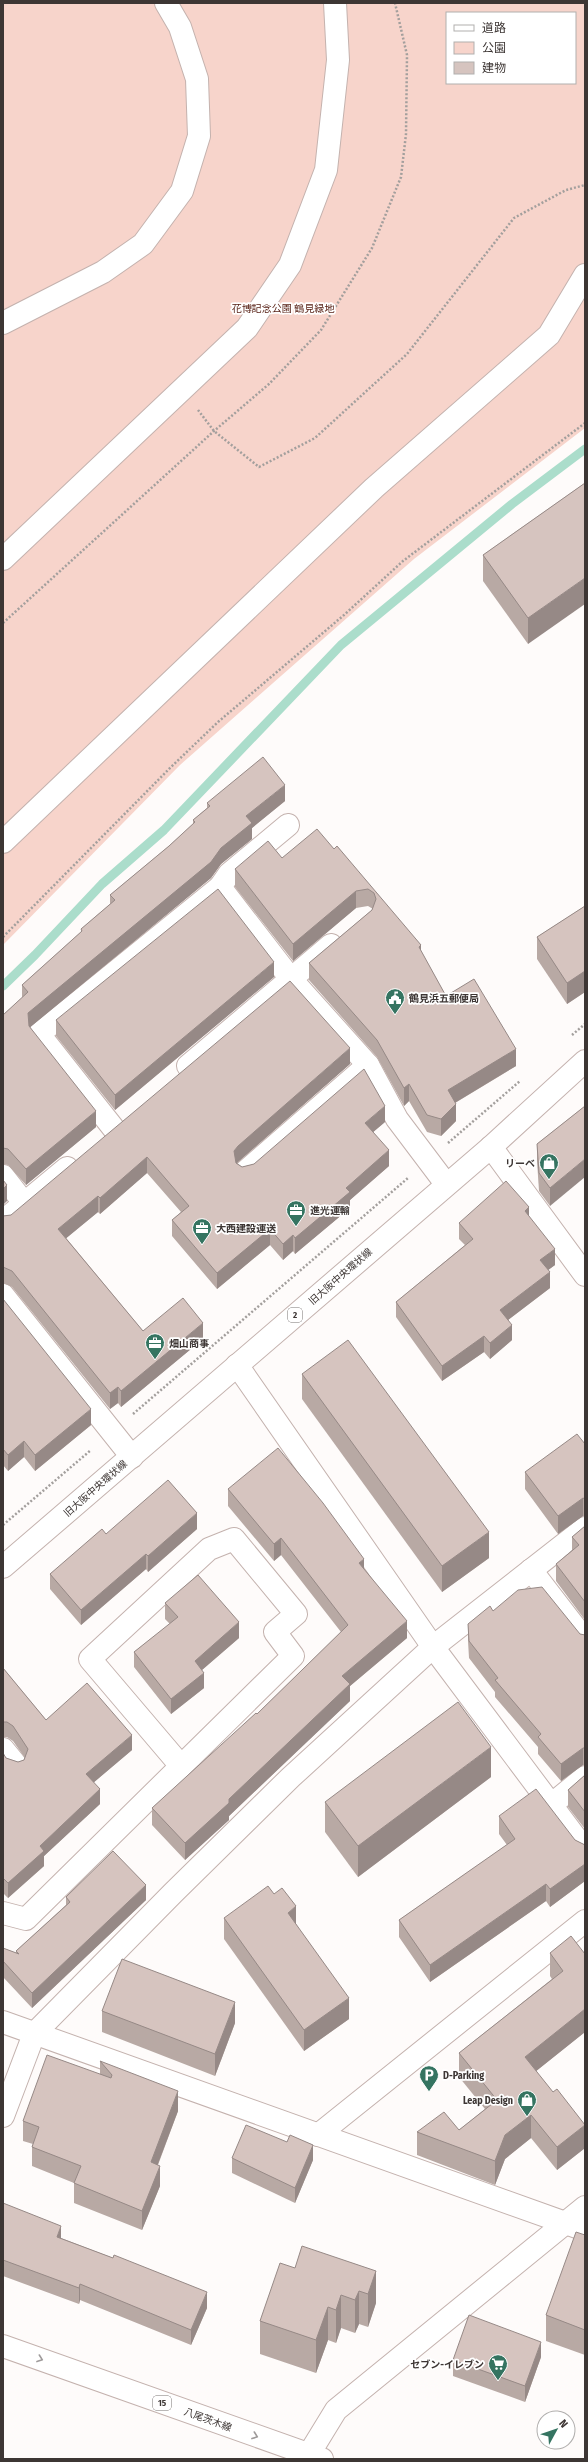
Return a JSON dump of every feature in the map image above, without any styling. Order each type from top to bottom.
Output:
[{"type":"street","points":[[3,323],[103,272],[143,244],[182,191],[200,136],[197,79],[180,27],[166,3]]},
{"type":"street","points":[[3,559],[247,328],[290,265],[326,170],[338,60],[335,3]]},
{"type":"street","points":[[3,842],[374,488],[549,335],[585,275]]},
{"type":"street","points":[[114,1129],[39,1034],[220,887],[229,874],[288,825]]},
{"type":"street","points":[[220,887],[291,979],[368,1065],[397,1119],[446,1184]]},
{"type":"street","points":[[173,1079],[346,933]]},
{"type":"street","name":"旧大阪中央環状線","points":[[3,1568],[446,1184],[491,1147],[585,1061]]},
{"type":"street","points":[[246,1172],[368,1065]]},
{"type":"street","points":[[3,1221],[132,1114]]},
{"type":"street","points":[[491,1147],[585,1275]]},
{"type":"street","points":[[3,1176],[24,1203]]},
{"type":"street","points":[[6,1304],[132,1457]]},
{"type":"street","points":[[237,1365],[434,1647],[585,1850]]},
{"type":"street","points":[[3,2116],[34,2034],[172,1893],[285,1783],[434,1647],[585,1528]]},
{"type":"street","points":[[3,1913],[26,1919],[181,1766],[292,1656],[275,1632],[296,1614],[234,1538],[209,1549],[90,1658],[181,1766]]},
{"type":"street","points":[[531,1570],[585,1640]]},
{"type":"street","points":[[551,1805],[585,1777]]},
{"type":"street","points":[[318,2135],[585,1921]]},
{"type":"street","points":[[3,2022],[585,2230]]},
{"type":"street","points":[[312,2458],[336,2410],[585,2207]]},
{"type":"street","name":"八尾茨木線","points":[[3,2346],[312,2458]]},
{"type":"path","points":[[183,390],[214,431],[259,467],[315,438],[406,354],[514,218],[566,190],[585,185]]},
{"type":"path","points":[[3,937],[171,766],[218,722],[332,625],[403,561],[585,423]]},
{"type":"path","points":[[567,1040],[585,1024]]},
{"type":"path","points":[[3,1525],[525,1077]]},
{"type":"green space","name":"花博記念公園 鶴見緑地","points":[[3,3],[585,3],[585,428],[414,559],[180,765],[3,945]]},
{"type":"building","points":[[585,483],[585,578],[528,618],[483,555]]},
{"type":"building","points":[[263,757],[285,785],[246,816],[252,823],[221,848],[211,862],[28,1013],[29,1026],[96,1111],[26,1169],[8,1149],[3,1148],[3,1015],[28,992],[22,985],[82,931],[81,929],[115,900],[110,895],[169,846],[195,822],[193,820],[210,806],[207,803]]},
{"type":"building","points":[[317,829],[334,849],[337,846],[421,945],[419,947],[446,996],[474,979],[516,1049],[448,1090],[456,1104],[441,1119],[427,1115],[409,1084],[404,1088],[377,1040],[309,963],[372,910],[376,899],[374,893],[368,889],[356,891],[293,944],[235,869],[268,841],[282,858]]},
{"type":"building","points":[[218,889],[274,962],[115,1095],[56,1020]]},
{"type":"building","points":[[585,906],[585,971],[567,983],[537,937]]},
{"type":"building","points":[[290,981],[350,1048],[238,1146],[234,1151],[236,1163],[242,1167],[254,1164],[364,1069],[385,1106],[365,1123],[389,1150],[346,1188],[350,1192],[295,1238],[293,1235],[283,1244],[270,1229],[217,1273],[172,1220],[189,1206],[147,1157],[100,1198],[98,1196],[58,1229],[143,1331],[183,1298],[203,1323],[121,1391],[118,1387],[110,1393],[12,1271],[3,1267],[3,1216],[11,1215]]},
{"type":"building","points":[[585,1106],[585,1159],[550,1188],[539,1173],[537,1144]]},
{"type":"building","points":[[3,1180],[7,1185],[3,1189]]},
{"type":"building","points":[[506,1181],[529,1207],[525,1211],[555,1249],[540,1260],[550,1272],[500,1310],[512,1325],[490,1343],[484,1336],[442,1366],[396,1302],[473,1239],[459,1223]]},
{"type":"building","points":[[3,1299],[91,1409],[35,1455],[24,1441],[8,1455],[3,1449]]},
{"type":"building","points":[[348,1340],[489,1532],[442,1566],[302,1374]]},
{"type":"building","points":[[577,1434],[585,1444],[585,1499],[583,1498],[558,1516],[525,1472]]},
{"type":"building","points":[[278,1448],[323,1503],[364,1559],[359,1563],[407,1621],[342,1676],[350,1684],[229,1799],[229,1803],[185,1843],[152,1808],[256,1713],[257,1714],[348,1625],[281,1538],[274,1544],[228,1489]]},
{"type":"building","points":[[168,1480],[197,1513],[148,1556],[146,1554],[81,1610],[50,1574],[102,1529],[106,1534]]},
{"type":"building","points":[[585,1526],[585,1602],[556,1564],[579,1545],[572,1537]]},
{"type":"building","points":[[198,1575],[239,1622],[195,1661],[204,1673],[171,1699],[134,1652],[178,1617],[165,1603]]},
{"type":"building","points":[[542,1587],[580,1634],[585,1635],[585,1748],[561,1764],[538,1737],[541,1734],[495,1680],[498,1678],[469,1641],[468,1624],[490,1606],[493,1611],[518,1590]]},
{"type":"building","points":[[3,1668],[46,1720],[87,1683],[132,1735],[86,1774],[100,1789],[40,1846],[44,1851],[8,1883],[3,1878],[3,1753],[6,1758],[18,1762],[24,1760],[28,1749],[13,1726],[7,1722],[3,1722]]},
{"type":"building","points":[[458,1702],[491,1747],[358,1846],[325,1802]]},
{"type":"building","points":[[585,1775],[585,1812],[568,1790]]},
{"type":"building","points":[[536,1789],[575,1840],[585,1845],[585,1864],[550,1889],[546,1884],[430,1965],[399,1920],[515,1839],[499,1816]]},
{"type":"building","points":[[113,1851],[146,1885],[32,1993],[3,1961],[3,1948],[19,1954],[16,1951],[70,1902],[66,1897]]},
{"type":"building","points":[[268,1886],[274,1894],[282,1888],[296,1906],[288,1913],[349,1998],[304,2030],[224,1918]]},
{"type":"building","points":[[571,1936],[585,1954],[585,2009],[525,2057],[553,2092],[557,2089],[585,2125],[557,2147],[531,2115],[505,2135],[495,2161],[417,2132],[444,2112],[459,2130],[497,2100],[459,2053],[563,1971],[550,1953]]},
{"type":"building","points":[[122,1959],[235,2002],[215,2054],[102,2011]]},
{"type":"building","points":[[47,2055],[111,2078],[112,2075],[100,2061],[178,2091],[151,2162],[160,2166],[142,2211],[74,2183],[81,2166],[32,2147],[39,2127],[23,2121]]},
{"type":"building","points":[[246,2125],[287,2142],[290,2135],[313,2145],[295,2188],[232,2158]]},
{"type":"building","points":[[3,2203],[61,2226],[57,2237],[113,2258],[114,2255],[207,2292],[191,2330],[80,2284],[79,2288],[3,2260]]},
{"type":"building","points":[[576,2232],[585,2235],[585,2330],[546,2315]]},
{"type":"building","points":[[302,2246],[376,2271],[368,2294],[359,2291],[355,2300],[341,2295],[336,2310],[328,2307],[316,2340],[260,2321],[280,2263],[295,2268]]},
{"type":"building","points":[[469,2315],[541,2342],[525,2386],[453,2360]]},
{"type":"waterway","points":[[3,986],[35,955],[102,884],[164,830],[341,645],[512,504],[585,449]]},
{"type":"place","name":"鶴見浜五郵便局","points":[[395,1015]]},
{"type":"place","name":"リーベ","points":[[549,1180]]},
{"type":"place","name":"進光運輸","points":[[296,1227]]},
{"type":"place","name":"大西建設運送","points":[[202,1245]]},
{"type":"place","name":"畑山商事","points":[[155,1360]]},
{"type":"place","name":"D-Parking","points":[[429,2092]]},
{"type":"place","name":"Leap Design","points":[[527,2117]]},
{"type":"place","name":"セブン-イレブン","points":[[498,2381]]}]
